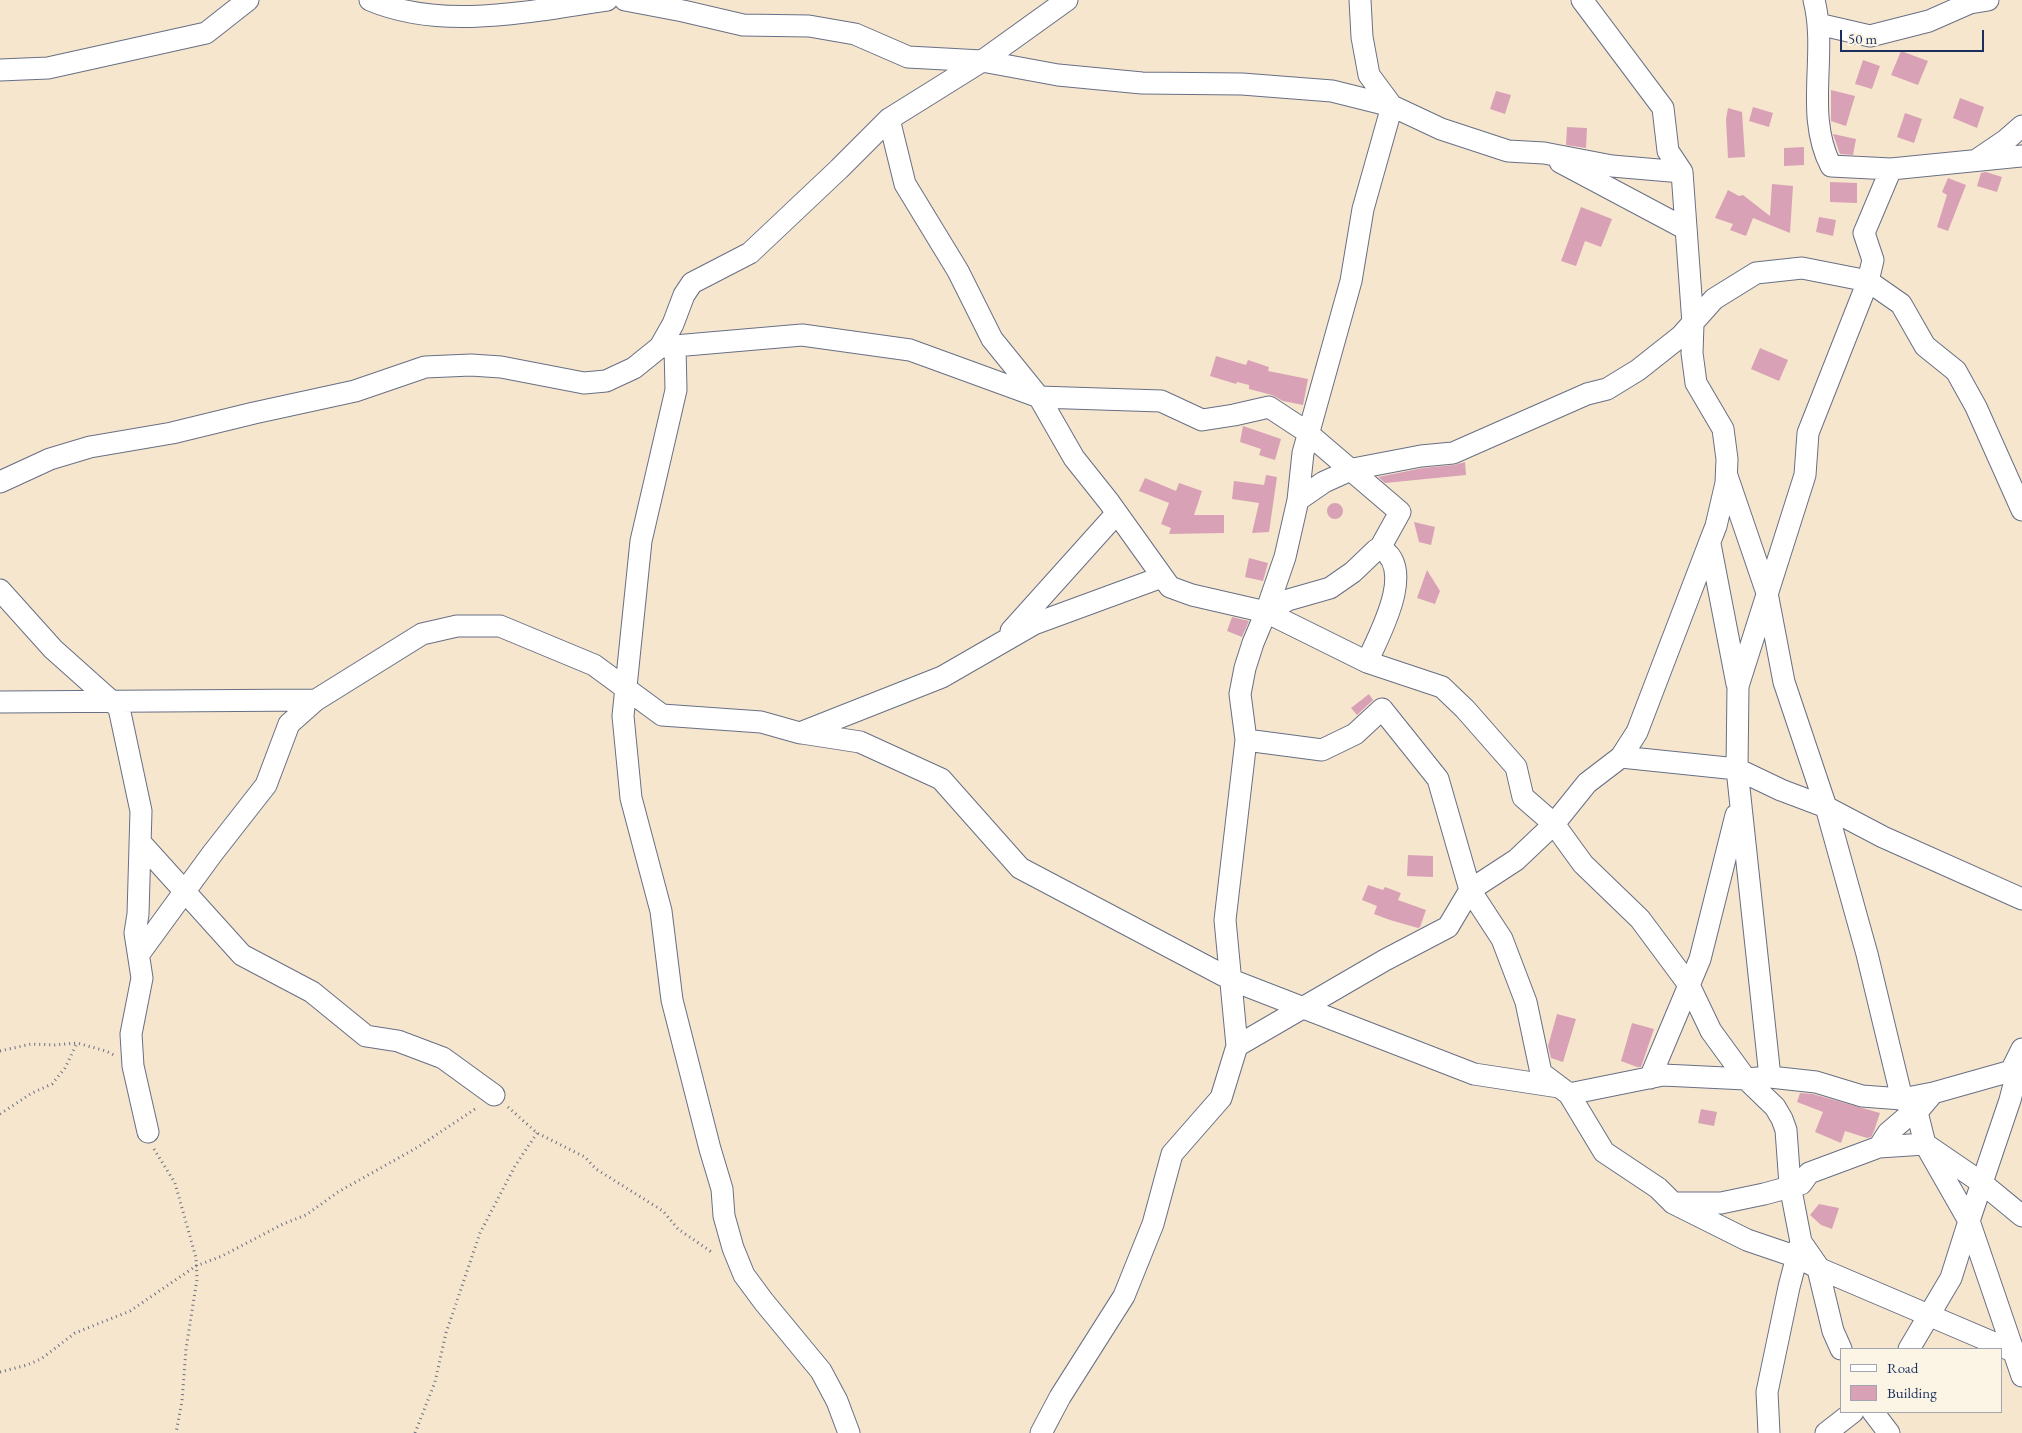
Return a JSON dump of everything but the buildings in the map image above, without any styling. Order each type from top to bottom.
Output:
[{"type":"street","points":[[0,70],[48,68],[206,33],[248,0]]},
{"type":"street","points":[[370,0],[387,7],[428,14],[486,17],[607,0]]},
{"type":"street","points":[[625,0],[743,25],[809,26],[855,34],[908,57],[982,61],[1058,75],[1142,83],[1242,84],[1332,91],[1392,106],[1441,129],[1508,151],[1544,153],[1612,166],[1682,172]]},
{"type":"street","points":[[849,1433],[837,1401],[821,1370],[744,1275],[733,1248],[724,1216],[722,1189],[672,1000],[661,911],[631,798],[623,716],[641,541],[676,390],[668,347],[673,324],[684,295],[692,283],[750,253],[890,119],[982,61],[1067,0]]},
{"type":"street","points":[[1360,0],[1362,37],[1369,75],[1392,106]]},
{"type":"street","points":[[1238,1046],[1385,960],[1448,927],[1470,890],[1516,860],[1554,824],[1586,783],[1621,757],[1637,732],[1716,526],[1728,459],[1724,429],[1696,383],[1692,353],[1693,324],[1682,172],[1668,151],[1663,108],[1582,0]]},
{"type":"street","points":[[1814,0],[1818,24],[1817,127],[1824,154],[1831,166],[1891,169],[2021,155]]},
{"type":"street","points":[[1818,24],[1870,36],[1929,21],[1970,3],[1988,0]]},
{"type":"street","points":[[1041,1433],[1060,1397],[1124,1296],[1153,1224],[1172,1154],[1221,1098],[1238,1046],[1225,920],[1246,740],[1240,694],[1245,668],[1253,643],[1285,557],[1298,500],[1303,453],[1351,281],[1363,209],[1392,106]]},
{"type":"street","points":[[890,119],[905,184],[958,270],[992,339],[1039,397],[1074,458],[1117,513],[1170,587],[1192,595],[1266,612],[1367,662],[1442,687],[1465,709],[1516,767],[1523,797],[1554,824],[1583,864],[1640,918],[1689,985],[1711,1031],[1746,1079],[1775,1107],[1786,1130],[1790,1185],[1799,1250],[1789,1287],[1767,1392],[1769,1433]]},
{"type":"street","points":[[1976,160],[2006,140],[2022,126]]},
{"type":"street","points":[[1544,153],[1686,229]]},
{"type":"street","points":[[1738,686],[1805,475],[1808,433],[1868,281],[1873,260],[1864,232],[1891,169]]},
{"type":"street","points":[[1298,500],[1324,482],[1350,470],[1421,456],[1452,453],[1587,394],[1604,390],[1638,370],[1681,336],[1714,299],[1756,273],[1802,268],[1868,281],[1901,304],[1925,346],[1956,371],[1976,407],[2022,510]]},
{"type":"street","points":[[0,482],[50,459],[90,447],[172,433],[355,391],[425,367],[471,365],[501,367],[584,383],[606,380],[634,368],[668,347],[802,335],[910,350],[1039,397],[1161,401],[1202,420],[1269,407],[1308,434],[1400,512],[1380,548],[1353,572],[1330,588],[1288,600],[1266,612]]},
{"type":"street","points":[[1726,473],[1767,593],[1784,682],[1826,807],[1909,1105],[1924,1144],[1969,1221],[2018,1352],[2022,1376]]},
{"type":"street","points":[[999,644],[1117,513]]},
{"type":"street","points":[[1710,544],[1738,686],[1737,769],[1770,1077]]},
{"type":"street","points":[[1367,662],[1390,608],[1397,582],[1396,570],[1386,552],[1380,548]]},
{"type":"street","points":[[800,733],[942,678],[1034,624],[1162,577]]},
{"type":"street","points":[[0,590],[53,649],[119,708],[141,811],[138,914],[135,933],[142,978],[131,1034],[132,1066],[148,1132]]},
{"type":"street","points":[[139,954],[266,785],[289,724],[316,700],[422,634],[457,626],[500,626],[594,665],[662,715],[761,722],[800,733],[860,742],[941,779],[1020,868],[1231,980],[1474,1074],[1564,1091],[1650,1078],[1679,1076],[1746,1079],[1770,1077],[1816,1082],[1862,1096],[1909,1105],[1933,1093],[2011,1071],[2022,1049]]},
{"type":"street","points":[[0,702],[316,700]]},
{"type":"street","points":[[1246,740],[1322,750],[1355,734],[1382,709],[1438,779],[1470,890],[1502,938],[1526,1002],[1541,1073],[1564,1091],[1604,1152],[1658,1188],[1674,1203],[1747,1240],[1799,1250],[1818,1268],[2018,1352]]},
{"type":"street","points":[[1621,757],[1737,769],[1781,790],[1826,807],[1883,837],[2022,899]]},
{"type":"street","points":[[1650,1078],[1700,959],[1740,800]]},
{"type":"street","points":[[140,842],[242,955],[312,992],[366,1036],[398,1041],[443,1058],[494,1095]]},
{"type":"street","points":[[1910,1348],[1951,1278],[1982,1184],[2018,1088],[2022,1054]]},
{"type":"street","points":[[1960,1086],[2018,1088]]},
{"type":"street","points":[[1879,1147],[1888,1133],[1909,1115],[1909,1105]]},
{"type":"street","points":[[1674,1203],[1721,1203],[1764,1194],[1790,1185],[1801,1184],[1809,1173],[1879,1147],[1924,1144],[1982,1184],[2022,1216]]},
{"type":"street","points":[[1818,1268],[1833,1331],[1841,1348]]},
{"type":"street","points":[[1826,1433],[1852,1413]]},
{"type":"street","points":[[1875,1413],[1889,1433]]},
{"type":"path","points":[[0,1114],[32,1093],[52,1084],[65,1068],[76,1043]]},
{"type":"path","points":[[0,1051],[32,1044],[76,1043],[106,1050],[132,1066]]},
{"type":"path","points":[[0,1372],[28,1365],[41,1359],[75,1333],[130,1312],[196,1266],[222,1256],[283,1224],[306,1215],[338,1192],[438,1135],[494,1095],[537,1133],[585,1157],[596,1169],[663,1211],[678,1229],[692,1239],[724,1260],[740,1267]]},
{"type":"path","points":[[148,1132],[154,1150],[175,1183],[196,1258],[194,1302],[186,1349],[185,1378],[176,1433]]},
{"type":"path","points":[[414,1433],[435,1382],[446,1333],[480,1233],[515,1166],[537,1133]]}]
